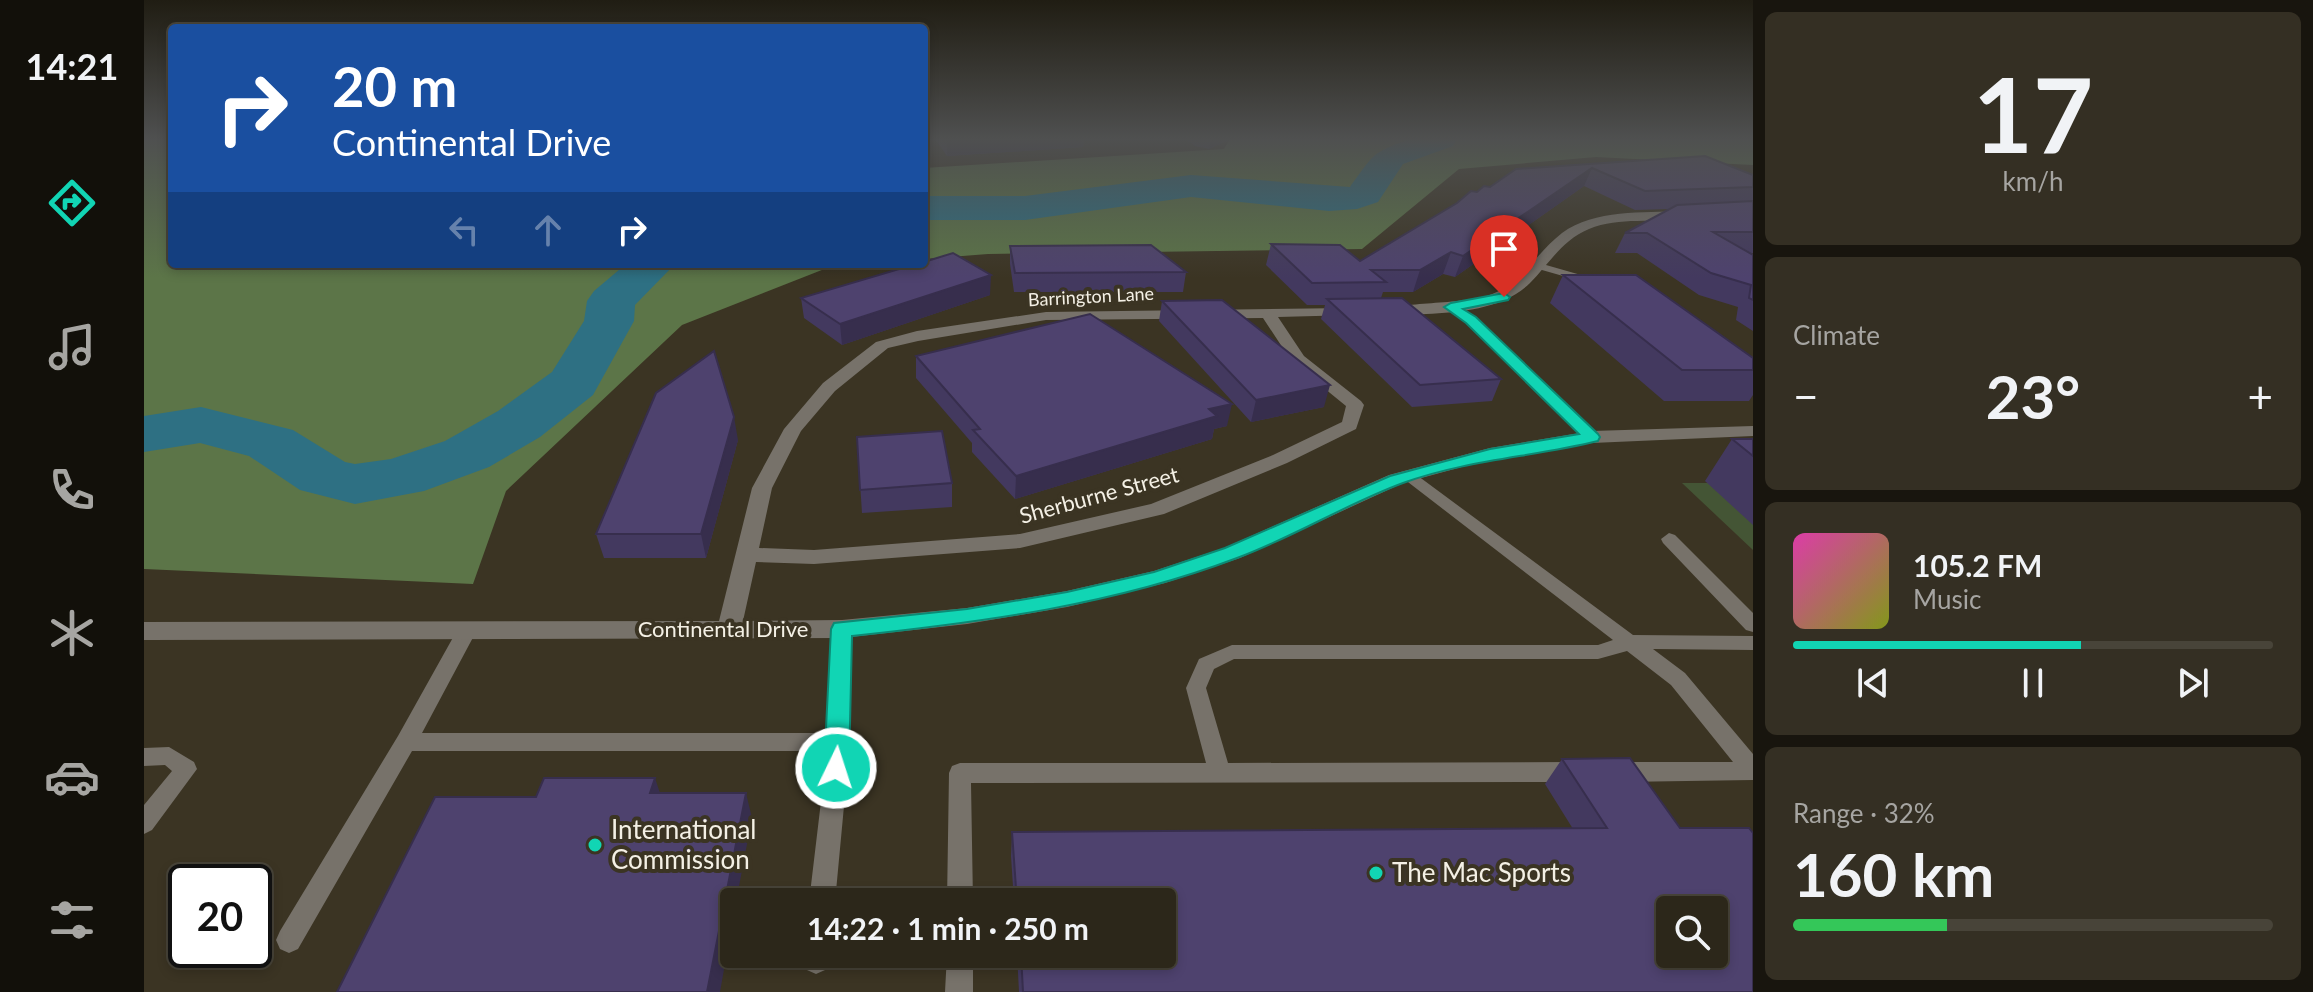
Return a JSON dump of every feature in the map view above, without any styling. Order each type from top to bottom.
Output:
[{"type":"street","name":"Barrington Lane","points":[[729,629],[762,488],[793,429],[829,387],[882,345],[917,336],[1046,316],[1268,314],[1451,307],[1504,297],[1571,232],[1595,223],[1693,215]]},
{"type":"street","name":"Sherburne Street","points":[[747,555],[814,557],[1020,541],[1157,509],[1280,459],[1350,425],[1355,405],[1298,359],[1268,314]]},
{"type":"street","name":"Continental Drive","points":[[144,631],[842,629],[967,616],[1067,599],[1157,578],[1232,553],[1349,499],[1409,476],[1490,454],[1592,437],[1753,431]]},
{"type":"lane","points":[[1539,266],[1606,286]]},
{"type":"lane","points":[[1451,307],[1471,320],[1592,437]]},
{"type":"lane","points":[[1409,476],[1678,679],[1753,770]]},
{"type":"lane","points":[[1669,539],[1753,625]]},
{"type":"lane","points":[[823,888],[839,742],[842,629]]},
{"type":"lane","points":[[289,940],[406,742],[467,630]]},
{"type":"lane","points":[[1219,772],[1196,688],[1206,664],[1232,652],[1598,652],[1632,642],[1753,643]]},
{"type":"lane","points":[[406,742],[839,742]]},
{"type":"lane","points":[[144,757],[169,756],[186,769],[144,823]]},
{"type":"lane","points":[[960,888],[960,773],[1753,770]]},
{"type":"lane","points":[[959,992],[960,968]]},
{"type":"green space","points":[[144,185],[168,185],[168,268],[827,268],[682,325],[506,491],[473,584],[144,569]]},
{"type":"green space","points":[[928,185],[1439,185],[1362,249],[988,254],[928,259]]},
{"type":"green space","points":[[1682,483],[1753,483],[1753,550]]},
{"type":"building","points":[[1567,185],[1463,256],[1451,252],[1420,270],[1371,270],[1386,282],[1312,283],[1271,244],[1340,245],[1360,261],[1457,203],[1471,191],[1490,187]]},
{"type":"building","points":[[1632,185],[1753,185],[1753,187],[1645,191]]},
{"type":"building","points":[[1753,201],[1753,232],[1713,232],[1753,255],[1753,300],[1749,298],[1751,285],[1711,273],[1647,233],[1625,233],[1677,205]]},
{"type":"building","points":[[1151,245],[1186,272],[1015,273],[1010,246]]},
{"type":"building","points":[[953,253],[991,275],[840,324],[801,298],[902,268],[928,268],[928,261]]},
{"type":"building","points":[[1563,275],[1636,275],[1753,358],[1753,370],[1682,370]]},
{"type":"building","points":[[1402,298],[1501,379],[1420,385],[1327,299]]},
{"type":"building","points":[[1222,300],[1330,385],[1256,400],[1162,301]]},
{"type":"building","points":[[1090,314],[1232,404],[1209,409],[1217,416],[1016,476],[973,430],[980,429],[916,356]]},
{"type":"building","points":[[714,351],[734,417],[701,534],[596,534],[656,393]]},
{"type":"building","points":[[942,431],[952,483],[860,490],[857,437]]},
{"type":"building","points":[[1732,439],[1753,439],[1753,456]]},
{"type":"building","name":"The Mac Sports","points":[[1630,758],[1680,828],[1749,828],[1753,833],[1753,992],[1023,992],[1022,968],[1176,968],[1176,888],[1016,888],[1012,832],[1607,828],[1562,759]]},
{"type":"building","points":[[544,778],[655,778],[650,793],[746,793],[727,888],[720,888],[720,926],[707,992],[337,992],[435,797],[536,797]]},
{"type":"waterway","points":[[928,208],[1025,208],[1191,186],[1329,199],[1357,198],[1365,194],[1370,185]]},
{"type":"waterway","points":[[144,434],[201,425],[271,443],[323,476],[355,484],[401,477],[467,454],[519,424],[573,383],[609,321],[611,301],[648,268]]},
{"type":"place","name":"International Commission","points":[[595,845]]},
{"type":"place","name":"The Mac Sports","points":[[1376,873]]},
{"type":"route","points":[[836,768],[842,629],[967,616],[1067,599],[1157,578],[1232,553],[1396,479],[1490,454],[1592,437],[1471,320],[1451,307],[1504,297]]}]
